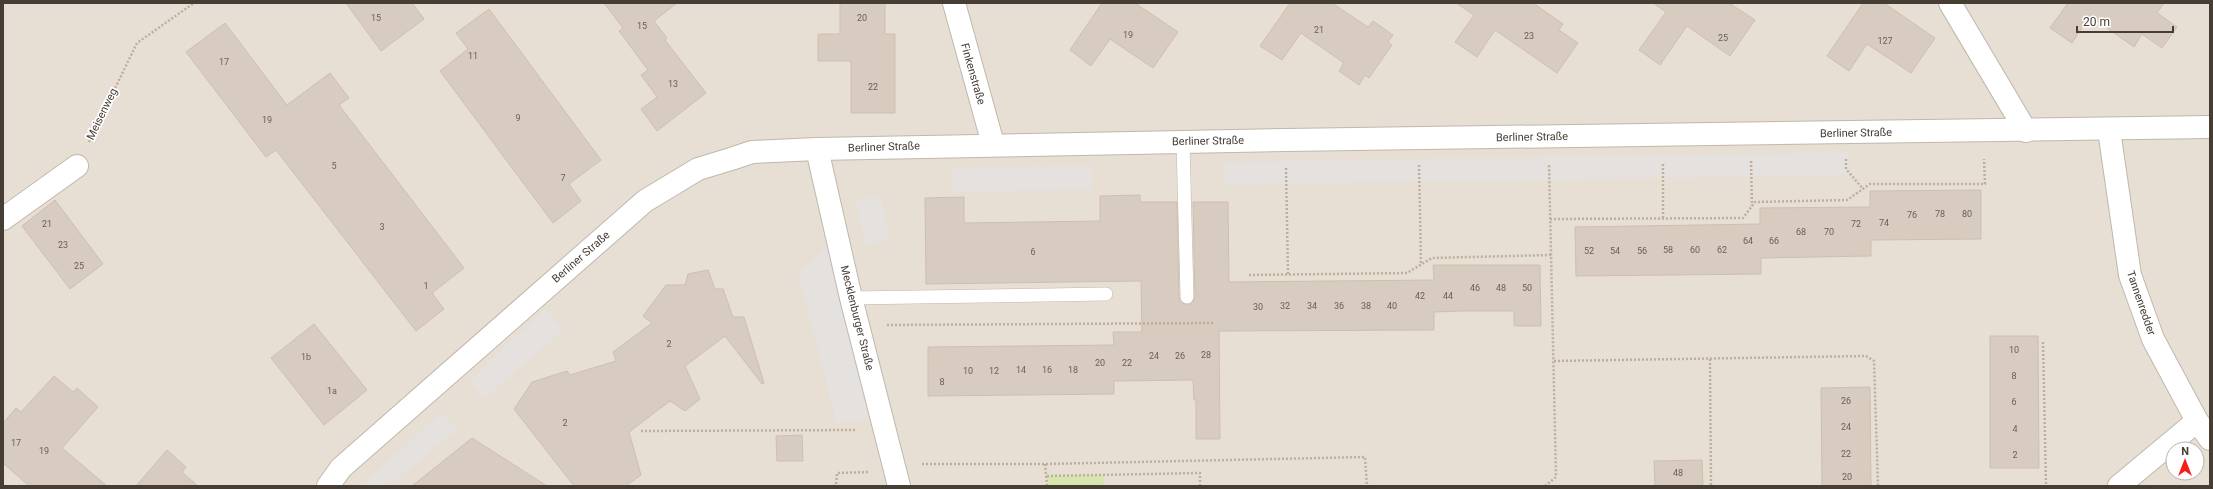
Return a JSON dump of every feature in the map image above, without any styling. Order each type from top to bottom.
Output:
[{"type":"street","name":"Finkenstraße","points":[[954,3],[993,144]]},
{"type":"street","points":[[1950,3],[2026,131]]},
{"type":"street","name":"Berliner Straße","points":[[328,486],[341,468],[645,201],[698,169],[752,152],[993,144],[2108,130],[2210,127]]},
{"type":"street","name":"Tannenredder","points":[[2108,130],[2130,275],[2153,339],[2197,420],[2210,439]]},
{"type":"street","name":"Mecklenburger Straße","points":[[817,149],[851,298],[885,430],[885,468],[900,486]]},
{"type":"street","points":[[3,219],[77,166]]},
{"type":"street","points":[[2119,486],[2197,420]]},
{"type":"lane","points":[[1183,142],[1187,297]]},
{"type":"lane","points":[[851,298],[1106,294]]},
{"type":"path","name":"Meisenweg","points":[[77,166],[137,43],[194,3]]},
{"type":"path","points":[[1545,486],[1556,477],[1548,137]]},
{"type":"path","points":[[1418,139],[1421,265]]},
{"type":"path","points":[[1286,140],[1288,274]]},
{"type":"path","points":[[1550,220],[1743,218],[1755,202],[1847,200],[1870,184],[1985,184],[1984,157]]},
{"type":"path","points":[[1846,169],[1863,189]]},
{"type":"path","points":[[1751,175],[1752,207]]},
{"type":"path","points":[[1663,181],[1663,218]]},
{"type":"path","points":[[1249,275],[1407,273],[1432,258],[1551,255]]},
{"type":"path","points":[[906,325],[1215,323]]},
{"type":"path","points":[[2043,342],[2046,486]]},
{"type":"path","points":[[1554,362],[1866,356],[1874,362],[1878,486]]},
{"type":"path","points":[[1710,359],[1711,486]]},
{"type":"path","points":[[641,431],[885,430]]},
{"type":"path","points":[[834,486],[836,486],[837,473],[885,468],[1365,457],[1367,486]]},
{"type":"path","points":[[1045,464],[1047,486]]},
{"type":"path","points":[[1047,476],[1200,473],[1200,486]]},
{"type":"shaded area","points":[[3,3],[2210,3],[2210,486],[3,486]]},
{"type":"shaded area","points":[[1849,152],[1849,175],[1224,185],[1224,162]]},
{"type":"shaded area","points":[[1091,166],[1092,190],[952,192],[952,168]]},
{"type":"shaded area","points":[[880,196],[890,240],[866,245],[856,201]]},
{"type":"shaded area","points":[[828,246],[871,418],[837,424],[798,273]]},
{"type":"shaded area","points":[[545,309],[563,330],[485,398],[470,381]]},
{"type":"shaded area","points":[[441,413],[458,429],[388,486],[361,486]]},
{"type":"green space","points":[[1103,475],[1104,486],[1047,486],[1047,476]]},
{"type":"building","points":[[346,3],[412,3],[424,19],[381,51]]},
{"type":"building","points":[[604,3],[677,3],[654,21],[667,38],[665,40],[706,93],[657,131],[641,109],[657,97],[641,75],[648,70],[619,31],[623,28]]},
{"type":"building","points":[[840,3],[885,3],[885,34],[895,34],[895,113],[851,113],[851,61],[818,61],[818,34],[840,34]]},
{"type":"building","points":[[1102,3],[1135,3],[1178,32],[1153,68],[1110,39],[1091,66],[1070,50]]},
{"type":"building","points":[[1290,3],[1332,3],[1368,27],[1373,21],[1393,35],[1388,42],[1392,45],[1369,78],[1365,75],[1359,85],[1339,71],[1344,63],[1301,33],[1282,60],[1260,46]]},
{"type":"building","points":[[1456,3],[1533,3],[1563,24],[1559,30],[1578,43],[1557,73],[1495,30],[1477,57],[1455,42],[1474,15]]},
{"type":"building","points":[[1653,3],[1729,3],[1755,20],[1730,56],[1687,26],[1660,65],[1639,50],[1666,12]]},
{"type":"building","points":[[1863,3],[1884,3],[1935,38],[1911,73],[1867,44],[1849,71],[1827,56]]},
{"type":"building","points":[[2068,3],[2164,3],[2157,13],[2177,27],[2162,48],[2142,34],[2134,47],[2090,16],[2072,43],[2050,28]]},
{"type":"building","points":[[489,9],[601,160],[569,184],[581,201],[553,223],[440,71],[468,49],[456,33]]},
{"type":"building","points":[[225,23],[287,105],[330,73],[349,98],[339,105],[464,268],[432,293],[444,309],[416,331],[276,150],[266,157],[186,52]]},
{"type":"building","points":[[1981,190],[1981,239],[1871,240],[1871,256],[1761,258],[1761,274],[1576,276],[1575,227],[1760,224],[1760,208],[1870,207],[1870,191]]},
{"type":"building","points":[[1140,195],[1140,202],[1177,202],[1179,297],[1184,304],[1191,304],[1195,297],[1193,202],[1228,202],[1229,282],[1434,280],[1433,265],[1540,265],[1541,326],[1514,326],[1514,311],[1462,311],[1434,312],[1434,330],[1219,331],[1220,439],[1196,439],[1196,400],[1194,400],[1193,380],[1114,381],[1114,394],[928,396],[928,347],[1114,345],[1113,332],[1142,332],[1141,281],[926,284],[925,198],[964,197],[964,223],[1100,221],[1100,196]]},
{"type":"building","points":[[55,200],[103,264],[70,289],[22,226]]},
{"type":"building","points":[[708,270],[715,289],[723,289],[733,317],[744,317],[764,383],[762,384],[725,336],[685,366],[700,399],[685,411],[670,401],[629,432],[641,475],[626,486],[574,486],[514,409],[532,382],[567,371],[570,375],[616,361],[613,352],[652,323],[643,316],[666,285],[685,285],[688,274]]},
{"type":"building","points":[[314,324],[367,390],[324,425],[271,358]]},
{"type":"building","points":[[1990,336],[2038,336],[2039,468],[1990,468]]},
{"type":"building","points":[[54,376],[73,392],[77,388],[98,407],[62,448],[107,486],[29,486],[3,463],[3,423],[16,408],[21,412]]},
{"type":"building","points":[[1870,387],[1871,486],[1822,486],[1821,388]]},
{"type":"building","points":[[802,435],[803,461],[777,461],[776,436]]},
{"type":"building","points":[[472,438],[547,486],[412,486]]},
{"type":"building","points":[[167,450],[186,467],[182,472],[198,486],[136,486]]},
{"type":"building","points":[[1702,460],[1703,486],[1655,486],[1654,461]]}]
